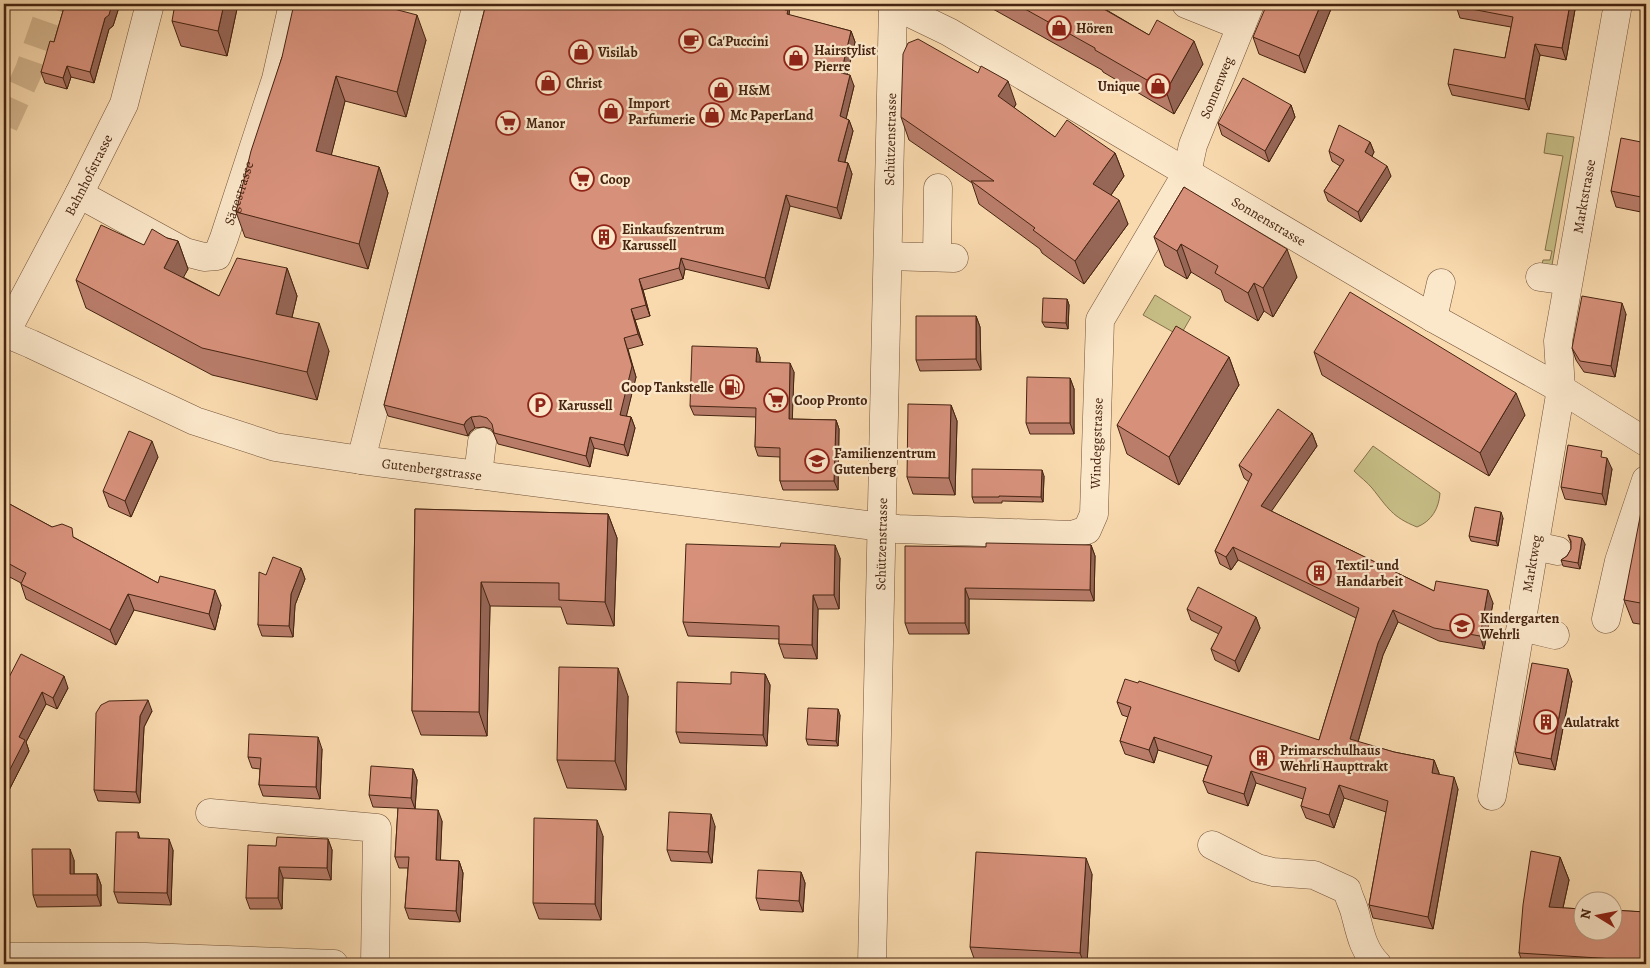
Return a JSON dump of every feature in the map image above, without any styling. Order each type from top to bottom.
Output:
[{"type":"street","name":"Bahnhofstrasse","points":[[5,335],[124,104],[150,4]]},
{"type":"street","name":"Sägestrasse","points":[[79,194],[185,252],[204,257],[217,256],[276,79],[293,4]]},
{"type":"street","points":[[361,460],[477,4]]},
{"type":"street","name":"Sonnenstrasse","points":[[892,4],[948,32],[1433,318],[1561,389],[1646,442]]},
{"type":"street","name":"Schützenstrasse","points":[[872,964],[892,4]]},
{"type":"street","points":[[1186,4],[1246,15]]},
{"type":"street","name":"Marktstrasse","points":[[1561,389],[1558,341],[1618,4]]},
{"type":"street","name":"Sonnenweg","points":[[1188,173],[1193,145],[1246,15]]},
{"type":"street","name":"Windeggstrasse","points":[[881,527],[1072,535],[1088,530],[1094,514],[1100,320],[1188,173]]},
{"type":"street","points":[[888,256],[945,257],[938,188]]},
{"type":"street","points":[[1540,277],[1568,281]]},
{"type":"street","points":[[1433,318],[1441,283]]},
{"type":"street","name":"Gutenbergstrasse","points":[[5,335],[38,347],[195,421],[275,447],[478,476],[881,527]]},
{"type":"street","name":"Marktweg","points":[[1492,796],[1521,627],[1546,548],[1561,389]]},
{"type":"street","points":[[478,476],[482,442]]},
{"type":"street","points":[[1606,619],[1619,561],[1646,480]]},
{"type":"street","points":[[1521,627],[1554,635]]},
{"type":"street","points":[[210,813],[377,828],[375,964]]},
{"type":"street","points":[[1212,845],[1257,868],[1273,872],[1314,875],[1347,890],[1361,938],[1370,958],[1377,964]]},
{"type":"street","points":[[4,957],[40,961],[145,957],[334,964]]},
{"type":"shaded area","points":[[1547,133],[1574,137],[1551,271],[1541,269],[1543,260],[1550,260],[1552,251],[1545,250],[1563,156],[1544,153]]},
{"type":"shaded area","points":[[1155,295],[1191,317],[1180,336],[1143,315]]},
{"type":"shaded area","points":[[1373,446],[1440,493],[1438,504],[1431,518],[1417,527],[1402,520],[1354,471]]},
{"type":"building","points":[[65,4],[112,4],[109,15],[105,18],[90,72],[67,66],[63,78],[41,72],[50,41],[54,42]]},
{"type":"building","points":[[175,4],[224,4],[218,31],[172,21]]},
{"type":"building","points":[[294,4],[375,4],[417,15],[397,92],[336,76],[316,151],[379,167],[359,244],[236,212],[251,151],[282,57]]},
{"type":"building","name":"Einkaufszentrum Karussell","points":[[486,4],[785,4],[785,10],[788,10],[787,14],[851,31],[841,73],[850,75],[840,116],[849,120],[838,161],[848,163],[837,208],[786,195],[765,278],[681,258],[679,268],[639,279],[646,305],[631,309],[638,334],[624,338],[632,366],[620,415],[631,417],[624,445],[590,437],[586,456],[494,433],[492,424],[487,418],[480,416],[471,417],[464,425],[384,405]]},
{"type":"building","points":[[1016,4],[1095,4],[1149,35],[1157,20],[1194,41],[1166,91],[1095,50],[1095,48]]},
{"type":"building","points":[[1267,4],[1321,4],[1299,56],[1253,37]]},
{"type":"building","points":[[1457,4],[1570,4],[1562,48],[1535,44],[1525,99],[1448,84],[1454,49],[1505,58],[1513,17],[1456,6]]},
{"type":"building","points":[[918,39],[978,73],[981,66],[1008,81],[998,96],[1055,137],[1067,120],[1115,153],[1093,184],[1119,200],[1075,261],[1033,230],[1035,228],[971,181],[994,181],[901,117],[903,54],[908,43]]},
{"type":"building","points":[[1243,78],[1291,105],[1265,151],[1218,123]]},
{"type":"building","points":[[1339,125],[1370,142],[1365,152],[1387,166],[1358,212],[1324,191],[1344,160],[1329,151]]},
{"type":"building","points":[[1621,138],[1646,143],[1646,198],[1611,191]]},
{"type":"building","points":[[1184,187],[1287,249],[1263,288],[1254,283],[1248,293],[1215,273],[1218,266],[1181,244],[1177,251],[1154,237]]},
{"type":"building","points":[[101,225],[144,245],[152,229],[167,238],[178,241],[164,268],[219,296],[237,258],[287,268],[276,314],[319,323],[307,372],[202,348],[76,280]]},
{"type":"building","points":[[1350,292],[1516,393],[1480,453],[1314,352]]},
{"type":"building","points":[[1582,296],[1622,303],[1611,366],[1580,361],[1572,348]]},
{"type":"building","points":[[1043,298],[1067,299],[1066,323],[1042,322]]},
{"type":"building","points":[[916,316],[976,316],[976,359],[916,360]]},
{"type":"building","points":[[1176,326],[1229,357],[1169,457],[1117,425]]},
{"type":"building","points":[[692,346],[757,348],[756,362],[790,363],[789,419],[836,420],[834,481],[780,481],[780,448],[755,447],[756,408],[690,406]]},
{"type":"building","points":[[1027,377],[1070,378],[1070,423],[1026,423]]},
{"type":"building","points":[[908,404],[951,405],[949,478],[907,477]]},
{"type":"building","points":[[1278,409],[1312,433],[1261,506],[1434,591],[1436,581],[1488,590],[1480,636],[1434,628],[1393,610],[1378,643],[1350,739],[1394,752],[1434,760],[1432,773],[1454,777],[1428,917],[1369,905],[1388,801],[1339,785],[1329,815],[1301,806],[1306,788],[1251,771],[1244,794],[1203,781],[1212,756],[1154,737],[1149,750],[1120,741],[1131,707],[1117,702],[1125,679],[1138,683],[1139,681],[1319,740],[1359,608],[1233,547],[1226,557],[1215,551],[1252,474],[1239,465]]},
{"type":"building","points":[[129,431],[152,441],[125,501],[103,491]]},
{"type":"building","points":[[1568,445],[1602,451],[1601,457],[1607,458],[1602,494],[1561,487]]},
{"type":"building","points":[[972,469],[1042,470],[1041,497],[972,497]]},
{"type":"building","points":[[4,501],[52,527],[62,524],[72,528],[73,537],[158,583],[160,576],[215,590],[209,614],[128,594],[110,630],[21,584],[26,573],[4,561]]},
{"type":"building","points":[[1475,507],[1501,512],[1496,541],[1469,536]]},
{"type":"building","points":[[415,509],[608,514],[605,602],[559,600],[559,583],[481,582],[479,712],[412,711]]},
{"type":"building","points":[[1641,512],[1646,513],[1646,604],[1624,600]]},
{"type":"building","points":[[1568,535],[1582,538],[1578,563],[1561,560],[1567,556],[1571,549],[1571,541]]},
{"type":"building","points":[[781,543],[835,545],[834,595],[813,595],[812,645],[779,644],[779,626],[683,622],[686,544],[780,547]]},
{"type":"building","points":[[986,543],[1091,545],[1090,590],[965,588],[965,623],[905,623],[905,546],[986,547]]},
{"type":"building","points":[[273,557],[301,568],[291,594],[289,626],[258,625],[259,572],[266,575]]},
{"type":"building","points":[[1198,587],[1256,617],[1235,661],[1211,649],[1222,627],[1187,609]]},
{"type":"building","points":[[21,654],[64,676],[53,698],[42,692],[19,737],[25,740],[4,781],[4,687]]},
{"type":"building","name":"Aulatrakt","points":[[1532,663],[1568,669],[1551,759],[1515,752]]},
{"type":"building","points":[[559,667],[618,668],[615,761],[557,760]]},
{"type":"building","points":[[731,672],[765,674],[763,735],[676,732],[677,682],[731,684]]},
{"type":"building","points":[[148,700],[140,716],[136,792],[94,790],[96,713],[101,705],[109,701]]},
{"type":"building","points":[[808,708],[838,709],[836,741],[806,739]]},
{"type":"building","points":[[249,734],[318,737],[316,787],[259,785],[261,758],[248,757]]},
{"type":"building","points":[[371,766],[413,769],[411,798],[369,795]]},
{"type":"building","points":[[398,808],[438,810],[436,860],[459,861],[456,911],[405,908],[409,857],[395,857]]},
{"type":"building","points":[[669,812],[711,814],[708,852],[667,850]]},
{"type":"building","points":[[534,818],[597,820],[595,904],[533,903]]},
{"type":"building","points":[[116,832],[138,832],[138,838],[169,839],[167,893],[114,892]]},
{"type":"building","points":[[277,837],[328,839],[327,868],[279,867],[278,898],[246,898],[248,845],[276,846]]},
{"type":"building","points":[[32,849],[70,849],[70,874],[97,874],[97,895],[33,895]]},
{"type":"building","points":[[1531,851],[1560,857],[1549,907],[1572,908],[1572,940],[1622,940],[1622,911],[1646,912],[1646,961],[1519,953],[1523,905]]},
{"type":"building","points":[[976,852],[1086,858],[1080,953],[970,947]]},
{"type":"building","points":[[758,870],[801,872],[799,901],[756,898]]},
{"type":"tunnel","points":[[4,125],[29,70],[52,4]]},
{"type":"railway","points":[[4,13],[6,4]]},
{"type":"place","name":"Hören","points":[[1059,28]]},
{"type":"place","name":"Ca'Puccini","points":[[691,41]]},
{"type":"place","name":"Visilab","points":[[581,52]]},
{"type":"place","name":"Hairstylist Pierre","points":[[796,58]]},
{"type":"place","name":"Christ","points":[[548,83]]},
{"type":"place","name":"Unique","points":[[1158,86]]},
{"type":"place","name":"H&M","points":[[721,90]]},
{"type":"place","name":"Import Parfumerie","points":[[611,111]]},
{"type":"place","name":"Mc PaperLand","points":[[712,115]]},
{"type":"place","name":"Manor","points":[[508,123]]},
{"type":"place","name":"Coop","points":[[582,179]]},
{"type":"place","name":"Einkaufszentrum Karussell","points":[[604,237]]},
{"type":"place","name":"Coop Tankstelle","points":[[732,387]]},
{"type":"place","name":"Coop Pronto","points":[[776,400]]},
{"type":"place","name":"Karussell","points":[[540,405]]},
{"type":"place","name":"Familienzentrum Gutenberg","points":[[817,461]]},
{"type":"place","name":"Textil- und Handarbeit","points":[[1319,573]]},
{"type":"place","name":"Kindergarten Wehrli","points":[[1462,626]]},
{"type":"place","name":"Aulatrakt","points":[[1546,722]]},
{"type":"place","name":"Primarschulhaus Wehrli Haupttrakt","points":[[1262,758]]}]
